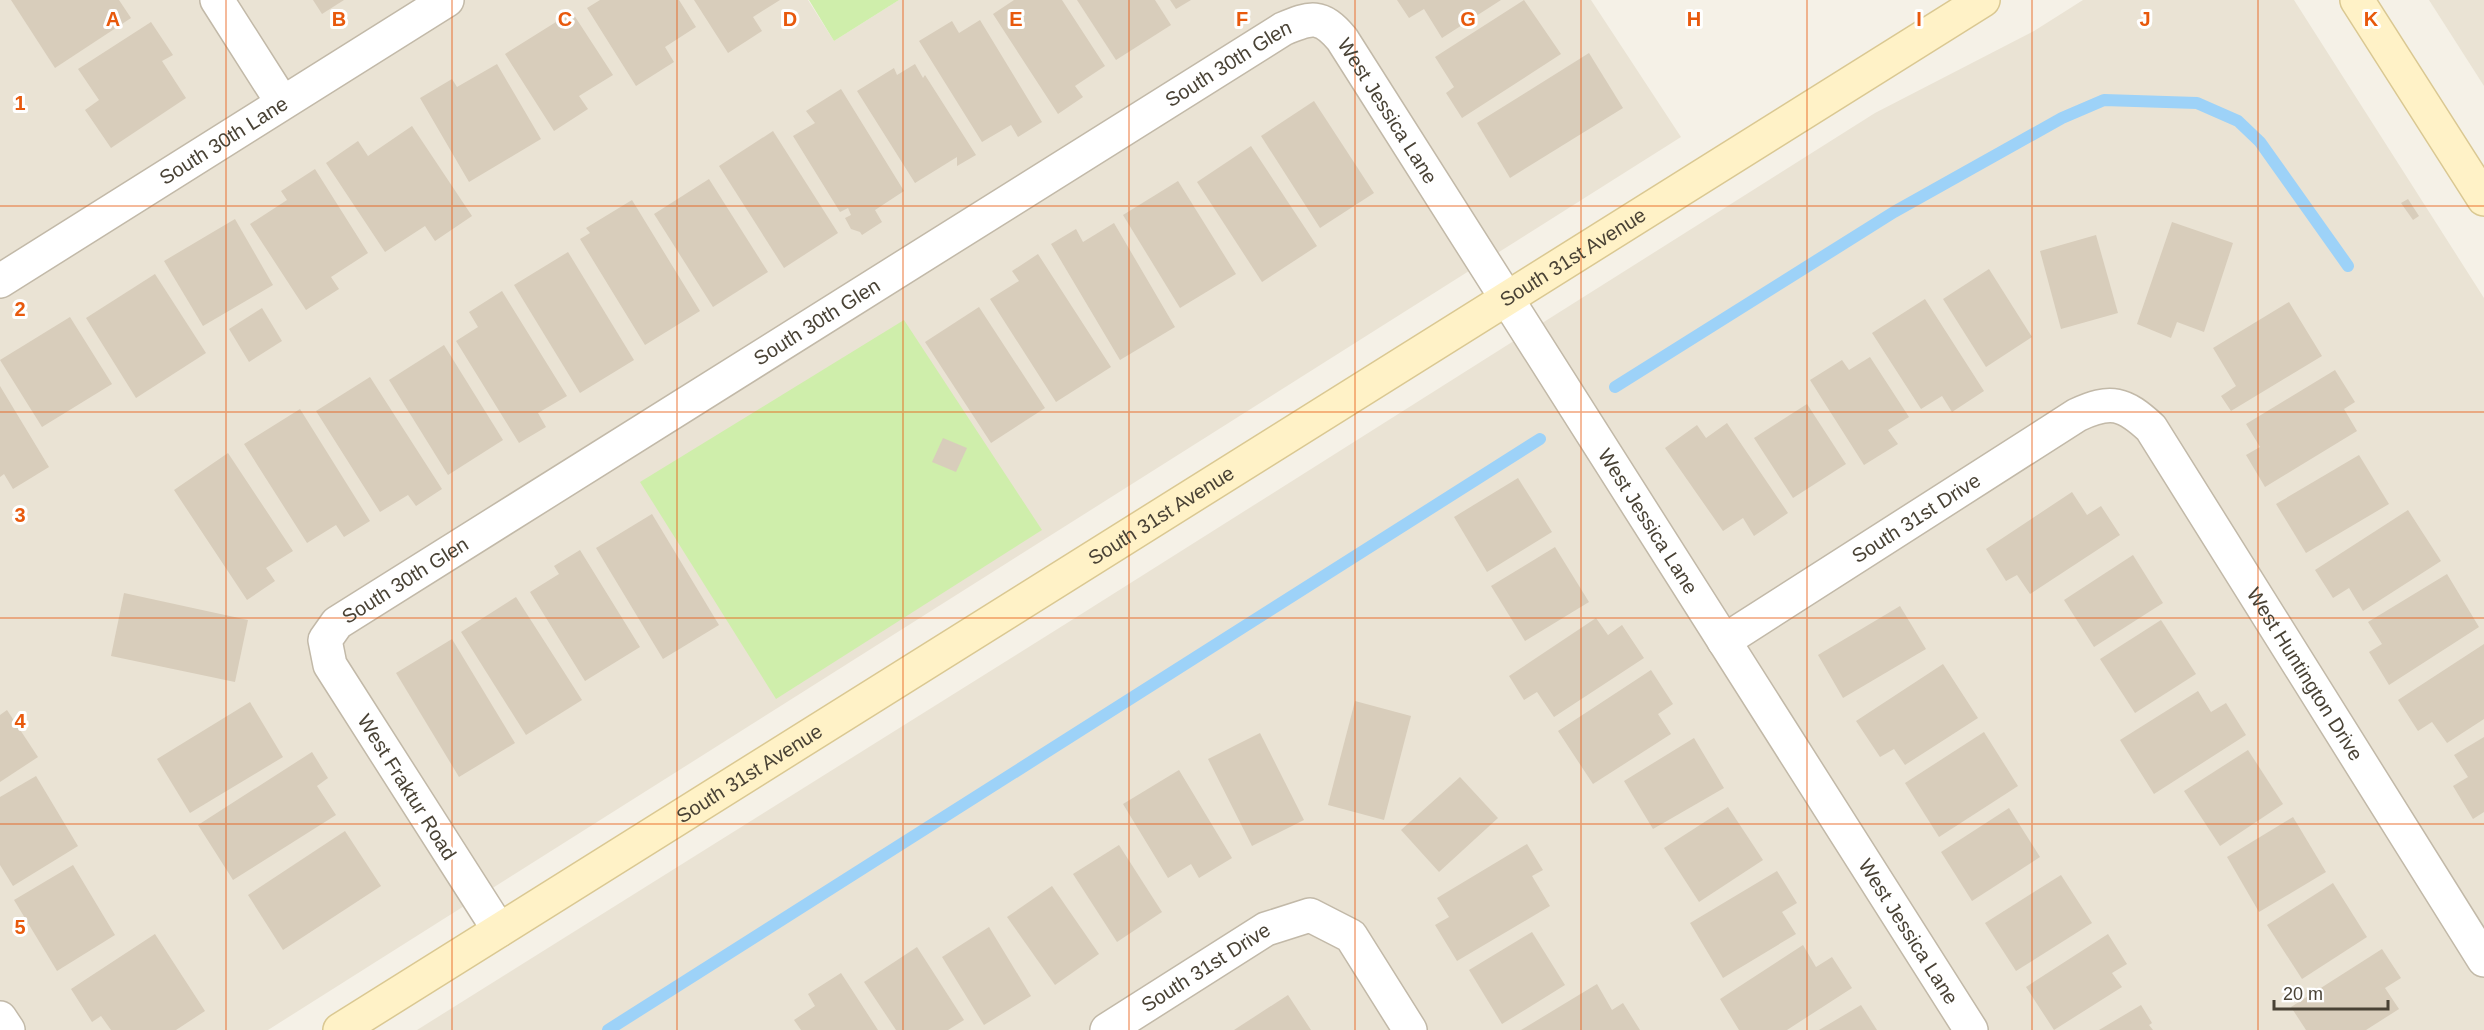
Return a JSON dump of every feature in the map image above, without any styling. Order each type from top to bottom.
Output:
[{"type":"street","points":[[217,0],[282,102]]},
{"type":"street","name":"South 30th Lane","points":[[0,281],[447,0]]},
{"type":"street","name":"South 31st Avenue","points":[[340,1030],[1983,0]]},
{"type":"street","points":[[2357,0],[2484,199]]},
{"type":"street","name":"West Jessica Lane","points":[[1318,19],[1332,26],[1342,39],[1971,1030]]},
{"type":"street","name":"South 30th Glen","points":[[325,640],[337,623],[1243,54],[1283,29],[1302,21],[1318,19]]},
{"type":"street","name":"South 31st Drive","points":[[1724,642],[2077,415],[2095,407],[2113,405]]},
{"type":"street","name":"West Huntington Drive","points":[[2113,405],[2133,411],[2151,428],[2484,960]]},
{"type":"street","name":"West Fraktur Road","points":[[325,640],[330,665],[499,930]]},
{"type":"street","name":"South 31st Drive","points":[[1107,1030],[1266,929],[1310,915],[1351,936],[1410,1030]]},
{"type":"street","points":[[0,1018],[8,1030]]},
{"type":"shaded area","points":[[0,0],[808,0],[834,41],[899,0],[1591,0],[1681,137],[268,1030],[0,1030]]},
{"type":"shaded area","points":[[2083,0],[2294,0],[2484,298],[2484,1030],[417,1030],[1875,113],[2034,31]]},
{"type":"shaded area","points":[[2429,0],[2484,0],[2484,86]]},
{"type":"green space","points":[[809,0],[899,0],[834,41]]},
{"type":"green space","points":[[904,320],[1042,530],[776,699],[640,482]]},
{"type":"building","points":[[11,0],[119,0],[131,18],[55,68]]},
{"type":"building","points":[[313,0],[344,0],[322,14]]},
{"type":"building","points":[[600,0],[679,0],[696,27],[665,47],[674,62],[636,86],[587,8]]},
{"type":"building","points":[[694,0],[780,0],[753,17],[762,31],[728,53]]},
{"type":"building","points":[[1014,0],[1062,0],[1105,66],[1075,86],[1083,97],[1058,114],[993,14]]},
{"type":"building","points":[[1077,0],[1155,0],[1171,25],[1116,60]]},
{"type":"building","points":[[1170,0],[1191,0],[1176,9]]},
{"type":"building","points":[[1397,0],[1501,0],[1442,38],[1424,9],[1409,18]]},
{"type":"building","points":[[1524,0],[1561,54],[1462,118],[1446,93],[1454,87],[1435,57]]},
{"type":"building","points":[[572,12],[613,75],[579,96],[588,109],[554,131],[505,54]]},
{"type":"building","points":[[980,20],[1042,122],[1018,137],[1011,125],[982,142],[919,41],[952,21],[959,33]]},
{"type":"building","points":[[151,22],[173,55],[162,61],[186,98],[111,148],[85,110],[99,100],[78,69]]},
{"type":"building","points":[[1589,53],[1623,108],[1510,178],[1477,123]]},
{"type":"building","points":[[497,64],[541,139],[469,182],[420,98],[452,79],[457,87]]},
{"type":"building","points":[[915,64],[923,78],[925,75],[976,155],[957,166],[957,157],[915,183],[857,91],[894,68],[897,75]]},
{"type":"building","points":[[841,89],[904,191],[875,210],[882,222],[862,235],[851,229],[845,218],[851,215],[848,208],[840,212],[793,136],[815,123],[806,111]]},
{"type":"building","points":[[1314,101],[1374,193],[1320,228],[1261,136]]},
{"type":"building","points":[[412,126],[472,216],[435,241],[425,226],[385,252],[326,163],[358,141],[368,156]]},
{"type":"building","points":[[773,131],[838,233],[784,268],[719,166]]},
{"type":"building","points":[[1251,146],[1317,246],[1262,282],[1197,182]]},
{"type":"building","points":[[315,169],[368,253],[331,277],[339,289],[306,310],[250,224],[287,200],[281,191]]},
{"type":"building","points":[[709,179],[768,272],[713,307],[654,214]]},
{"type":"building","points":[[1178,181],[1236,274],[1180,308],[1123,215]]},
{"type":"building","points":[[2408,199],[2419,216],[2413,220],[2401,203]]},
{"type":"building","points":[[632,200],[700,311],[645,345],[580,239],[590,233],[586,228]]},
{"type":"building","points":[[235,219],[273,285],[203,326],[164,261]]},
{"type":"building","points":[[2172,222],[2233,243],[2204,332],[2177,322],[2171,338],[2137,324]]},
{"type":"building","points":[[1114,223],[1175,327],[1120,360],[1051,244],[1076,229],[1083,242]]},
{"type":"building","points":[[2096,235],[2118,313],[2061,329],[2040,251]]},
{"type":"building","points":[[568,252],[634,360],[580,393],[514,285]]},
{"type":"building","points":[[1038,254],[1111,367],[1056,402],[990,299],[1019,281],[1012,271]]},
{"type":"building","points":[[1989,269],[2032,337],[1986,367],[1943,299]]},
{"type":"building","points":[[155,274],[206,353],[136,398],[86,318]]},
{"type":"building","points":[[502,291],[567,396],[538,413],[546,427],[519,443],[456,341],[478,327],[469,312]]},
{"type":"building","points":[[1925,299],[1984,391],[1952,412],[1942,396],[1921,409],[1872,333]]},
{"type":"building","points":[[2289,302],[2322,356],[2231,411],[2221,396],[2236,386],[2213,348]]},
{"type":"building","points":[[979,307],[1045,408],[991,443],[925,342]]},
{"type":"building","points":[[262,308],[282,341],[249,362],[229,329]]},
{"type":"building","points":[[70,317],[112,384],[42,427],[0,360]]},
{"type":"building","points":[[444,345],[503,440],[448,475],[389,380]]},
{"type":"building","points":[[1870,357],[1909,417],[1888,430],[1898,444],[1864,465],[1810,380],[1842,360],[1849,370]]},
{"type":"building","points":[[2335,370],[2355,402],[2344,409],[2357,431],[2265,487],[2246,455],[2260,447],[2246,424]]},
{"type":"building","points":[[370,377],[442,489],[416,506],[408,495],[380,512],[316,411]]},
{"type":"building","points":[[0,386],[49,467],[13,489],[4,474],[0,477]]},
{"type":"building","points":[[1807,404],[1846,464],[1793,498],[1754,438]]},
{"type":"building","points":[[300,409],[370,521],[344,537],[336,525],[307,543],[244,444]]},
{"type":"building","points":[[1727,423],[1788,513],[1754,536],[1743,518],[1723,531],[1665,448],[1697,425],[1706,438]]},
{"type":"building","points":[[943,438],[967,448],[956,472],[932,462]]},
{"type":"building","points":[[228,453],[293,551],[266,568],[275,581],[247,600],[174,490]]},
{"type":"building","points":[[2359,455],[2389,504],[2306,553],[2276,504]]},
{"type":"building","points":[[1518,478],[1552,532],[1487,572],[1454,517]]},
{"type":"building","points":[[2072,492],[2087,515],[2101,506],[2120,535],[2030,594],[2017,575],[2006,581],[1986,549]]},
{"type":"building","points":[[2408,510],[2441,561],[2363,611],[2349,588],[2333,598],[2315,570]]},
{"type":"building","points":[[652,514],[719,625],[663,659],[596,548]]},
{"type":"building","points":[[1555,547],[1589,602],[1525,641],[1491,586]]},
{"type":"building","points":[[580,550],[640,647],[585,681],[530,592],[559,574],[554,566]]},
{"type":"building","points":[[2133,555],[2163,603],[2094,647],[2064,600]]},
{"type":"building","points":[[2447,574],[2479,627],[2389,685],[2369,652],[2382,644],[2368,622]]},
{"type":"building","points":[[124,593],[248,620],[235,682],[111,656]]},
{"type":"building","points":[[516,597],[582,700],[526,735],[461,632]]},
{"type":"building","points":[[1900,606],[1926,649],[1843,698],[1818,655]]},
{"type":"building","points":[[1596,618],[1608,635],[1622,625],[1644,658],[1554,717],[1537,692],[1524,700],[1509,676]]},
{"type":"building","points":[[2161,620],[2196,674],[2135,713],[2100,659]]},
{"type":"building","points":[[452,639],[515,743],[459,777],[396,673]]},
{"type":"building","points":[[2484,644],[2484,719],[2447,743],[2432,722],[2418,731],[2398,700]]},
{"type":"building","points":[[1943,664],[1978,718],[1905,765],[1894,749],[1880,757],[1856,721]]},
{"type":"building","points":[[1651,670],[1673,704],[1658,714],[1671,734],[1593,784],[1558,731]]},
{"type":"building","points":[[2198,691],[2211,712],[2226,703],[2246,735],[2154,794],[2120,740]]},
{"type":"building","points":[[1355,701],[1411,716],[1384,820],[1328,805]]},
{"type":"building","points":[[250,702],[283,757],[190,813],[157,759]]},
{"type":"building","points":[[7,710],[38,757],[0,782],[0,715]]},
{"type":"building","points":[[1984,732],[2018,786],[1939,837],[1905,783]]},
{"type":"building","points":[[1260,733],[1304,820],[1252,846],[1208,759]]},
{"type":"building","points":[[2484,737],[2484,812],[2473,819],[2453,786],[2468,777],[2454,755]]},
{"type":"building","points":[[1694,738],[1724,788],[1653,829],[1624,781]]},
{"type":"building","points":[[2248,750],[2283,804],[2220,846],[2184,791]]},
{"type":"building","points":[[312,752],[328,778],[317,786],[336,815],[233,880],[198,825]]},
{"type":"building","points":[[1179,770],[1232,858],[1199,878],[1191,864],[1168,878],[1123,804]]},
{"type":"building","points":[[36,776],[78,846],[13,886],[0,865],[0,797]]},
{"type":"building","points":[[1460,777],[1498,818],[1439,872],[1401,830]]},
{"type":"building","points":[[1728,807],[1763,860],[1699,902],[1664,848]]},
{"type":"building","points":[[2009,808],[2040,857],[1972,901],[1941,852]]},
{"type":"building","points":[[2293,817],[2326,872],[2259,912],[2227,857]]},
{"type":"building","points":[[345,831],[381,886],[283,950],[248,895]]},
{"type":"building","points":[[1527,844],[1543,870],[1532,876],[1550,906],[1457,961],[1435,925],[1449,917],[1437,898]]},
{"type":"building","points":[[1119,845],[1162,912],[1117,942],[1073,874]]},
{"type":"building","points":[[73,865],[115,935],[57,971],[14,900]]},
{"type":"building","points":[[1777,871],[1797,903],[1782,912],[1796,934],[1723,978],[1690,923]]},
{"type":"building","points":[[2061,875],[2092,923],[2016,971],[1985,923]]},
{"type":"building","points":[[2333,883],[2367,937],[2302,979],[2267,925]]},
{"type":"building","points":[[1052,886],[1099,954],[1055,985],[1007,917]]},
{"type":"building","points":[[989,927],[1031,996],[984,1025],[942,957]]},
{"type":"building","points":[[1532,932],[1565,985],[1502,1024],[1469,970]]},
{"type":"building","points":[[155,934],[205,1011],[176,1030],[111,1030],[101,1016],[92,1022],[71,989]]},
{"type":"building","points":[[2108,934],[2127,964],[2112,973],[2122,987],[2054,1030],[2026,987]]},
{"type":"building","points":[[1803,945],[1816,967],[1832,957],[1852,988],[1787,1030],[1739,1030],[1720,999]]},
{"type":"building","points":[[917,947],[964,1020],[948,1030],[896,1030],[864,982]]},
{"type":"building","points":[[2382,949],[2401,978],[2385,988],[2399,1009],[2366,1030],[2306,1030],[2291,1007]]},
{"type":"building","points":[[841,973],[878,1030],[801,1030],[794,1020],[815,1006],[808,994]]},
{"type":"building","points":[[1597,984],[1612,1010],[1623,1003],[1640,1030],[1521,1030]]},
{"type":"building","points":[[1288,995],[1311,1030],[1234,1030]]},
{"type":"building","points":[[1861,1005],[1877,1030],[1819,1030]]},
{"type":"building","points":[[2141,1005],[2152,1023],[2149,1025],[2153,1030],[2099,1030]]},
{"type":"waterway","points":[[1615,387],[1894,212],[2062,118],[2104,100],[2197,103],[2238,121],[2260,142],[2348,266]]},
{"type":"waterway","points":[[608,1030],[1540,439]]}]
